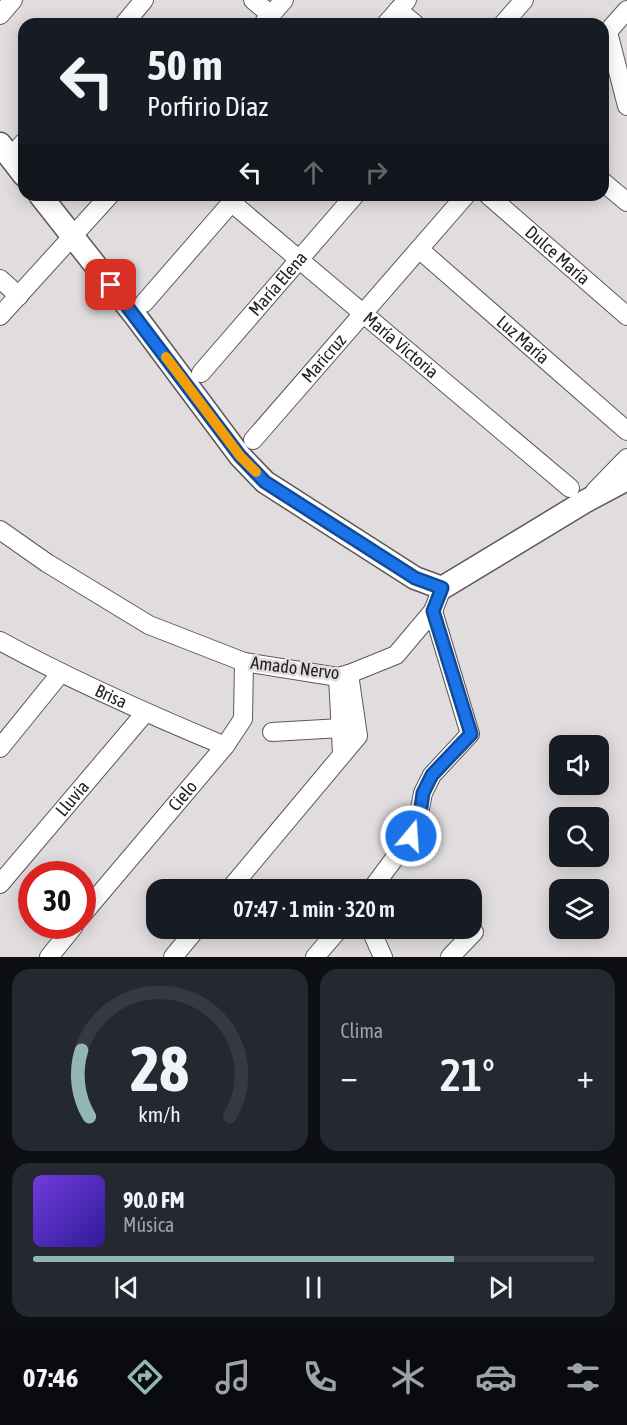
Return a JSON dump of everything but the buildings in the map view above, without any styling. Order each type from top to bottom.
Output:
[{"type":"main road","points":[[45,201],[137,318],[240,456],[265,482],[415,578],[442,588],[577,495],[627,479]]},
{"type":"street","points":[[0,15],[13,0]]},
{"type":"street","points":[[129,18],[144,0]]},
{"type":"street","points":[[253,0],[266,18]]},
{"type":"street","points":[[269,18],[284,0]]},
{"type":"street","points":[[508,18],[524,0]]},
{"type":"street","points":[[391,18],[403,5],[411,18]]},
{"type":"street","points":[[609,30],[627,10]]},
{"type":"street","points":[[609,48],[627,106]]},
{"type":"street","points":[[609,187],[627,202]]},
{"type":"street","points":[[0,316],[105,201]]},
{"type":"street","points":[[144,303],[233,201]]},
{"type":"street","name":"María Victoria","points":[[237,201],[299,260],[577,495]]},
{"type":"street","name":"María Elena","points":[[201,373],[350,201]]},
{"type":"street","name":"Maricruz","points":[[253,440],[461,201]]},
{"type":"street","name":"Dulce María","points":[[495,201],[627,316]]},
{"type":"street","name":"Luz María","points":[[418,249],[627,431]]},
{"type":"street","points":[[0,279],[19,296]]},
{"type":"street","points":[[577,495],[627,458]]},
{"type":"street","name":"Amado Nervo","points":[[0,530],[46,563],[148,625],[244,662],[344,676],[396,655],[433,611],[442,588]]},
{"type":"street","points":[[379,879],[411,836],[420,814],[423,793],[432,775],[471,734],[433,611]]},
{"type":"street","name":"Brisa","points":[[0,640],[60,674],[225,746]]},
{"type":"street","name":"Cielo","points":[[96,898],[225,746],[243,719],[244,662]]},
{"type":"street","points":[[0,748],[60,674]]},
{"type":"street","points":[[342,753],[344,676]]},
{"type":"street","points":[[238,879],[358,736],[344,676]]},
{"type":"street","name":"Lluvia","points":[[0,884],[145,713]]},
{"type":"street","points":[[272,732],[341,728]]},
{"type":"street","points":[[49,957],[64,939]]},
{"type":"street","points":[[173,957],[187,939]]},
{"type":"street","points":[[315,957],[331,939]]},
{"type":"street","points":[[374,939],[383,957]]},
{"type":"street","points":[[450,957],[467,939]]},
{"type":"slow traffic","points":[[166,357],[240,456],[256,472]]},
{"type":"route","points":[[111,285],[240,456],[265,482],[415,578],[442,588],[433,611],[471,734],[432,775],[423,793],[420,814],[411,836]]}]
